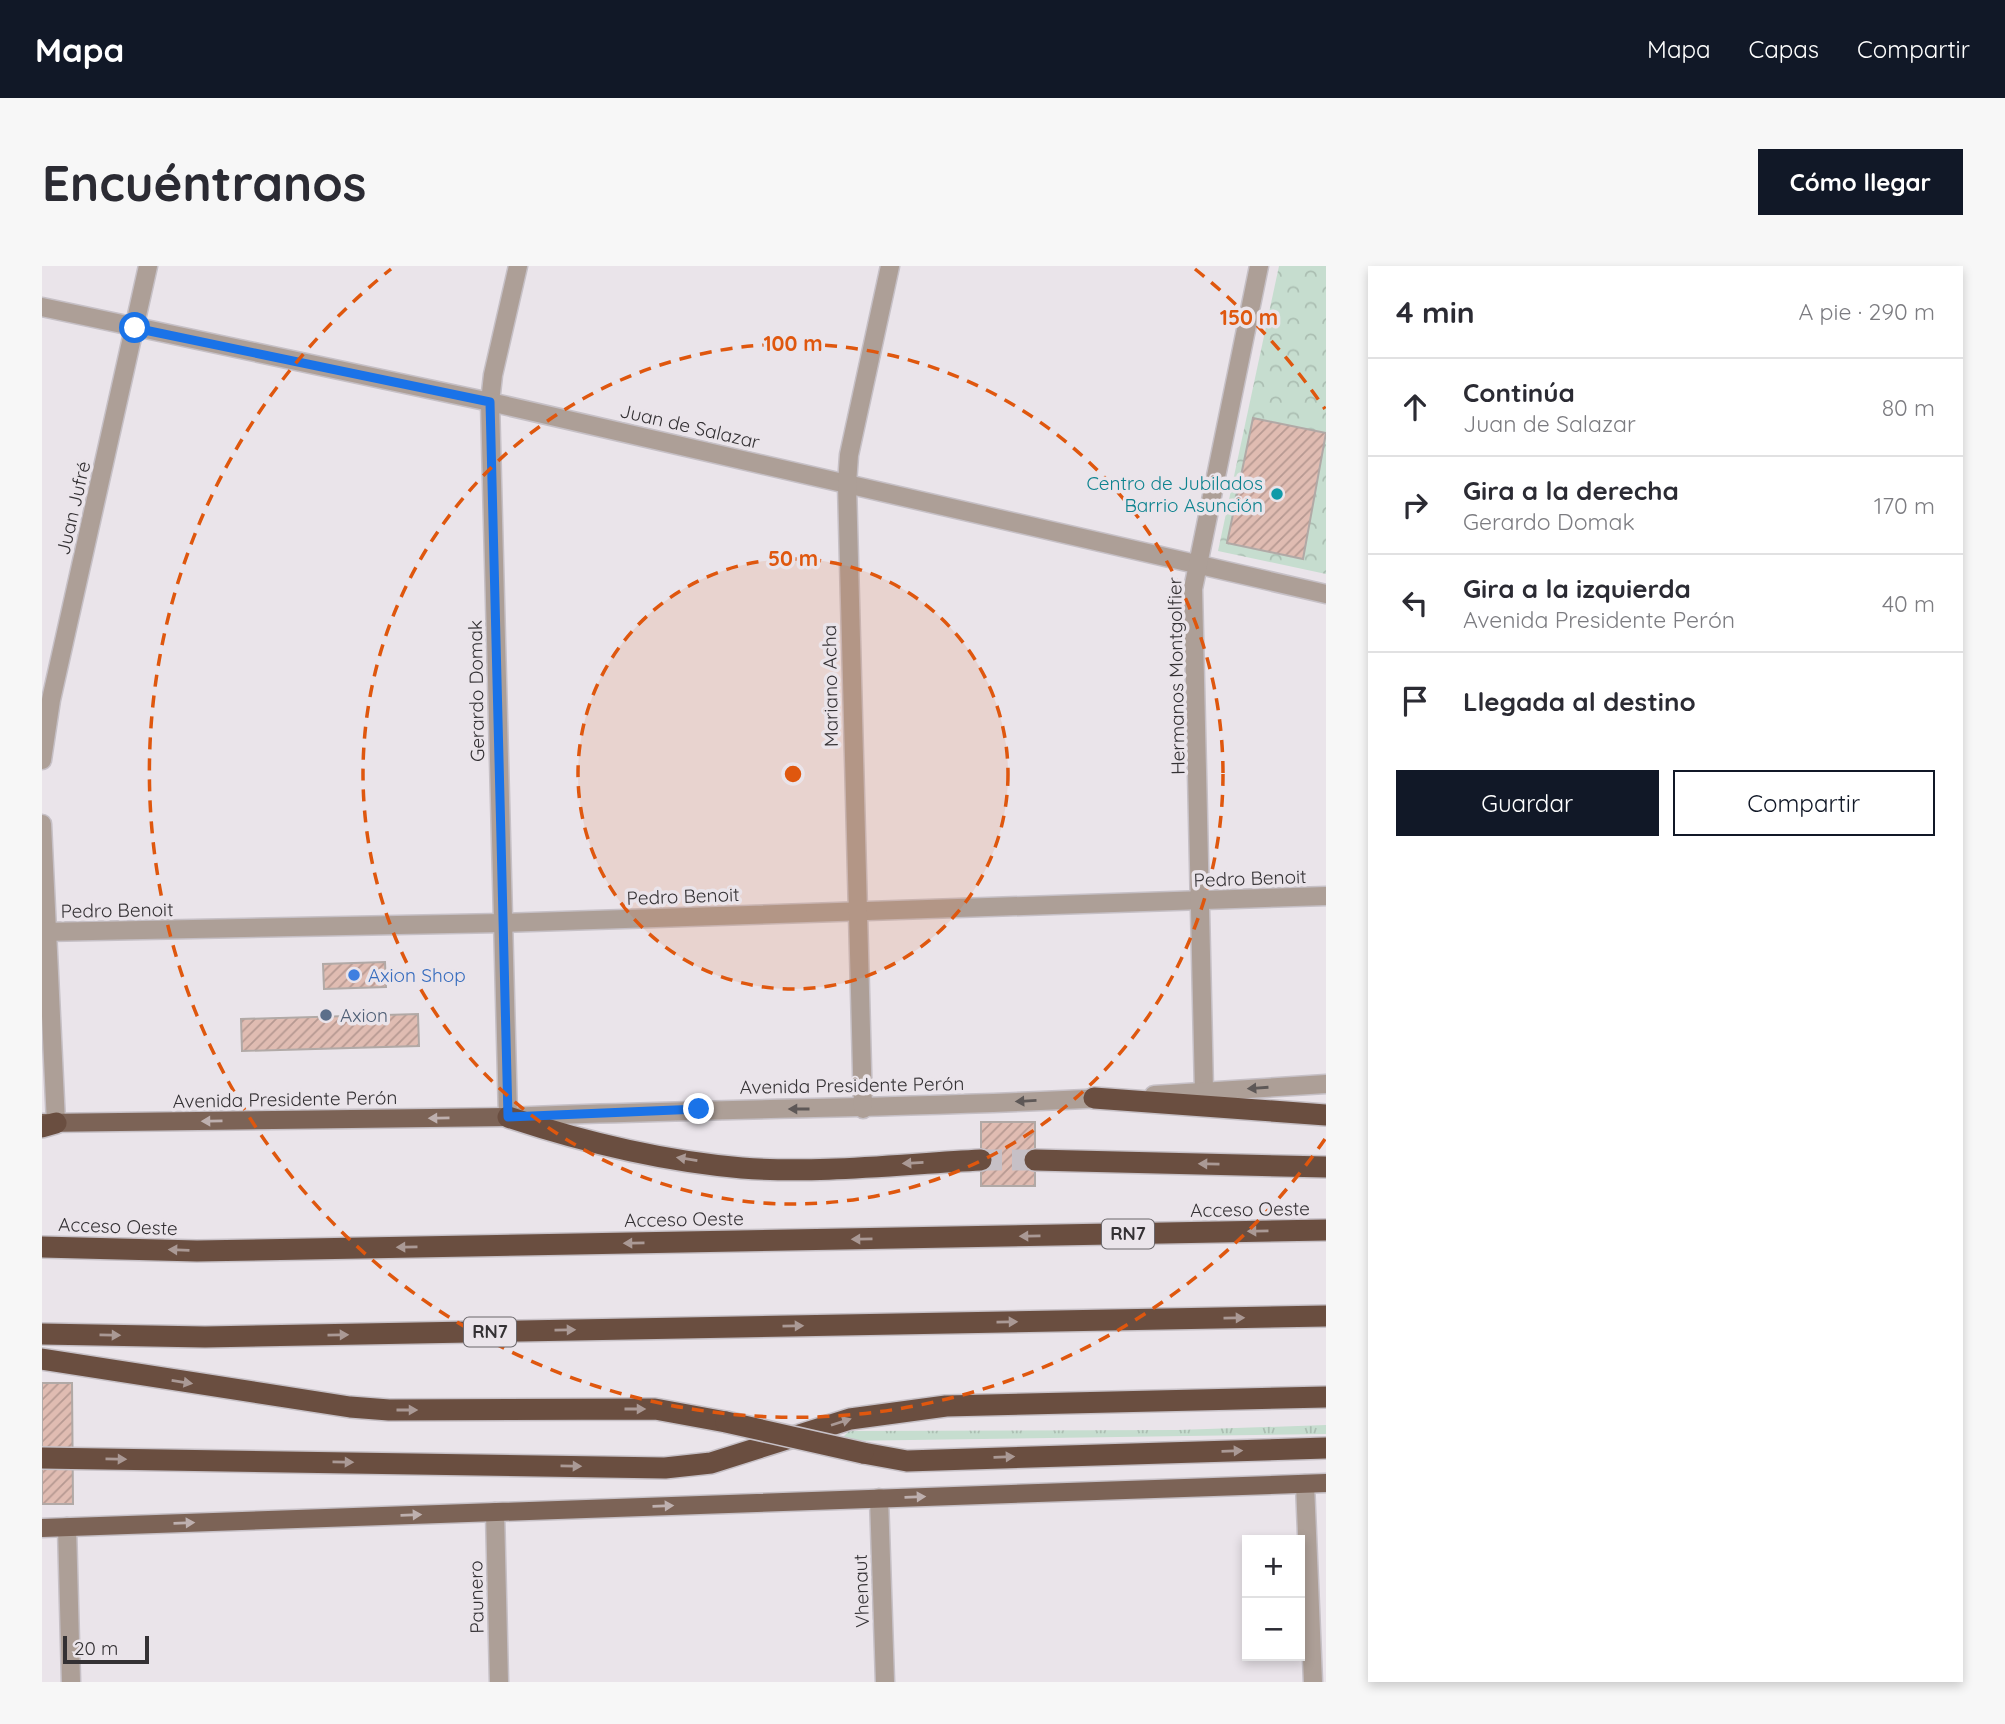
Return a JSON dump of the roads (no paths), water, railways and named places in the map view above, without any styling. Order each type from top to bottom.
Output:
[{"type":"highway","points":[[1094,1098],[1326,1115]]},
{"type":"highway","points":[[508,1117],[586,1143],[741,1168],[789,1169],[981,1160]]},
{"type":"highway","points":[[1034,1160],[1326,1167]]},
{"type":"highway","name":"Acceso Oeste","points":[[42,1247],[211,1251],[1326,1230]]},
{"type":"highway","name":"RN7","points":[[42,1334],[219,1337],[1326,1316]]},
{"type":"highway","points":[[42,1359],[350,1407],[389,1410],[655,1409],[907,1461],[1326,1448]]},
{"type":"highway","points":[[44,1458],[665,1468],[711,1463],[850,1419],[891,1411],[946,1406],[1326,1397]]},
{"type":"main road","name":"Avenida Presidente Perón","points":[[47,1125],[508,1117]]},
{"type":"main road","points":[[42,1528],[1326,1483]]},
{"type":"street","name":"Juan Jufré","points":[[42,760],[51,700],[148,266]]},
{"type":"street","name":"Gerardo Domak","points":[[508,1117],[490,402],[493,374],[518,266]]},
{"type":"street","name":"Mariano Acha","points":[[863,1109],[847,484],[849,455],[890,266]]},
{"type":"street","name":"Hermanos Montgolfier","points":[[1204,1092],[1193,589],[1259,266]]},
{"type":"street","name":"Juan de Salazar","points":[[42,307],[490,402],[1326,594]]},
{"type":"street","points":[[42,824],[47,1125]]},
{"type":"street","name":"Pedro Benoit","points":[[43,932],[502,923],[1326,896]]},
{"type":"street","name":"Avenida Presidente Perón","points":[[508,1117],[699,1109],[863,1109],[1326,1084]]},
{"type":"street","points":[[1305,1484],[1313,1682]]},
{"type":"street","name":"Vhenaut","points":[[879,1498],[885,1682]]},
{"type":"street","name":"Paunero","points":[[495,1511],[499,1682]]},
{"type":"street","points":[[67,1527],[71,1682]]},
{"type":"tunnel","points":[[981,1160],[1035,1160]]},
{"type":"place","name":"Centro de Jubilados Barrio Asunción","points":[[1277,494]]},
{"type":"place","name":"Axion Shop","points":[[354,975]]},
{"type":"place","name":"Axion","points":[[326,1015]]}]
